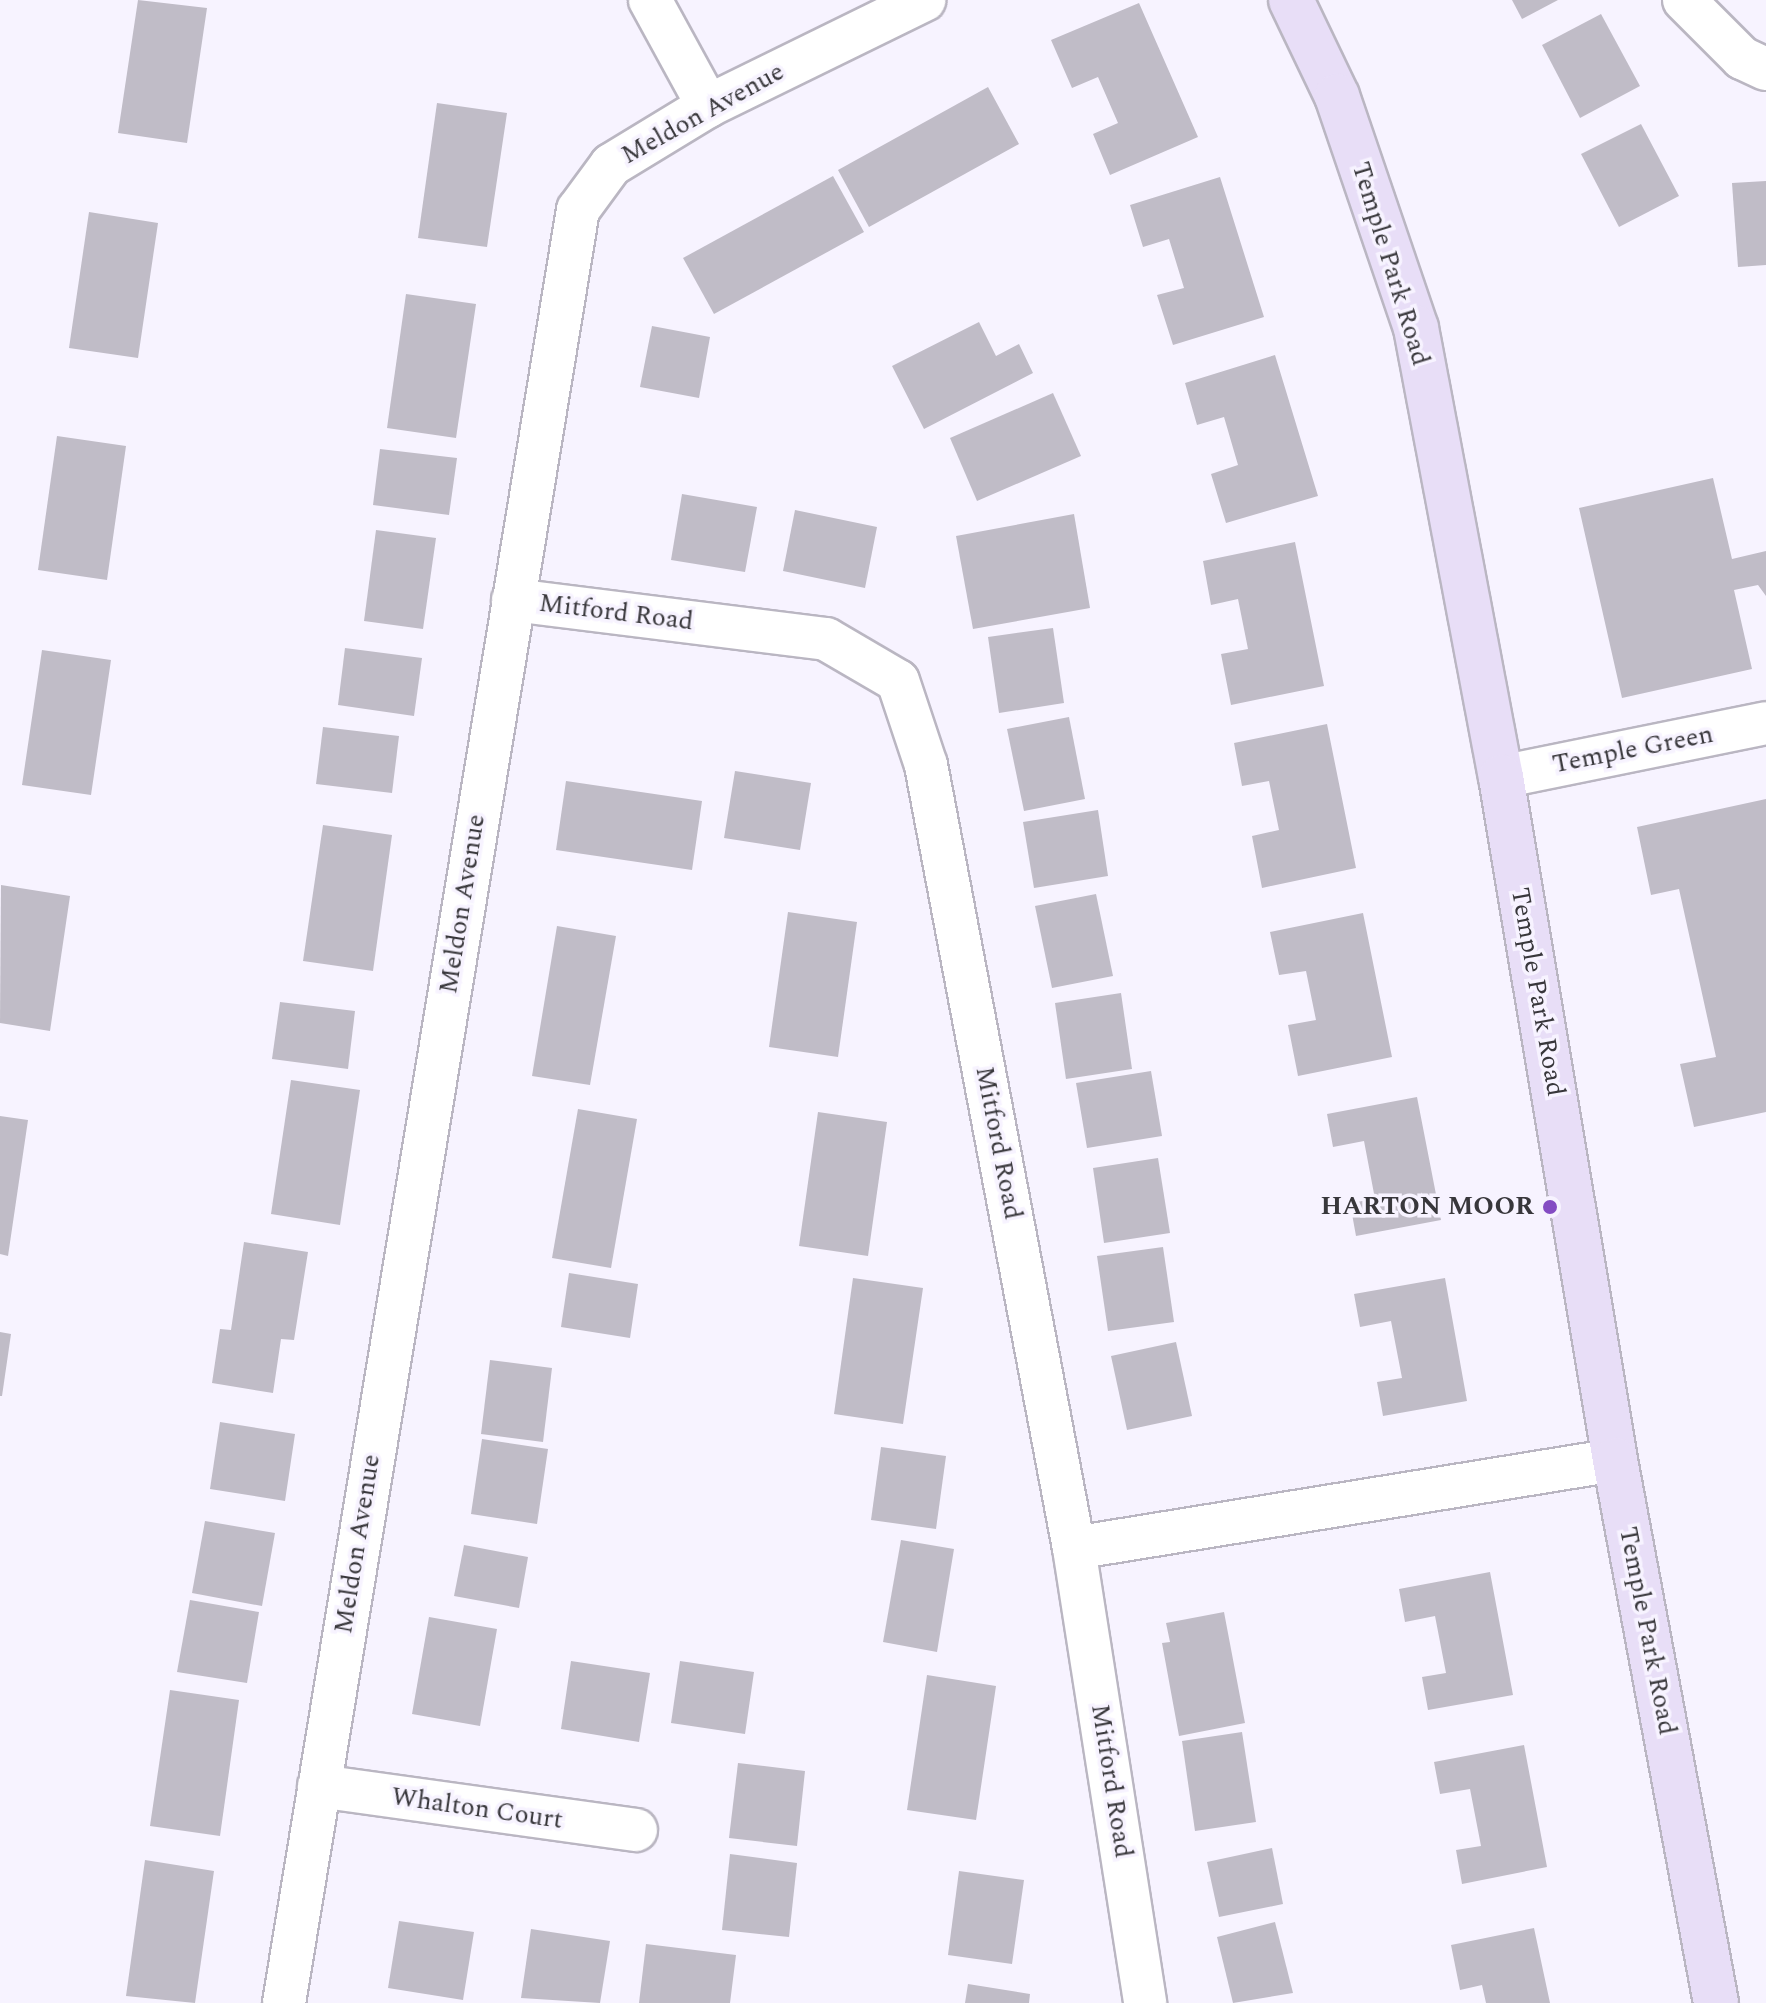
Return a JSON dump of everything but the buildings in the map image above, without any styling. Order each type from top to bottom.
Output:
[{"type":"street","points":[[650,0],[708,106]]},
{"type":"street","name":"Meldon Avenue","points":[[284,2003],[578,210],[611,165],[708,106],[924,0]]},
{"type":"street","name":"Temple Park Road","points":[[1291,0],[1337,96],[1416,328],[1501,777],[1615,1460],[1716,2003]]},
{"type":"street","points":[[1684,0],[1742,58],[1766,69]]},
{"type":"street","name":"Mitford Road","points":[[513,600],[826,639],[898,681],[926,765],[1074,1548],[1145,2003]]},
{"type":"street","name":"Temple Green","points":[[1501,777],[1766,723]]},
{"type":"street","points":[[1074,1548],[1615,1460]]},
{"type":"street","name":"Whalton Court","points":[[319,1786],[636,1830]]},
{"type":"place","name":"HARTON MOOR","points":[[1550,1207]]}]
